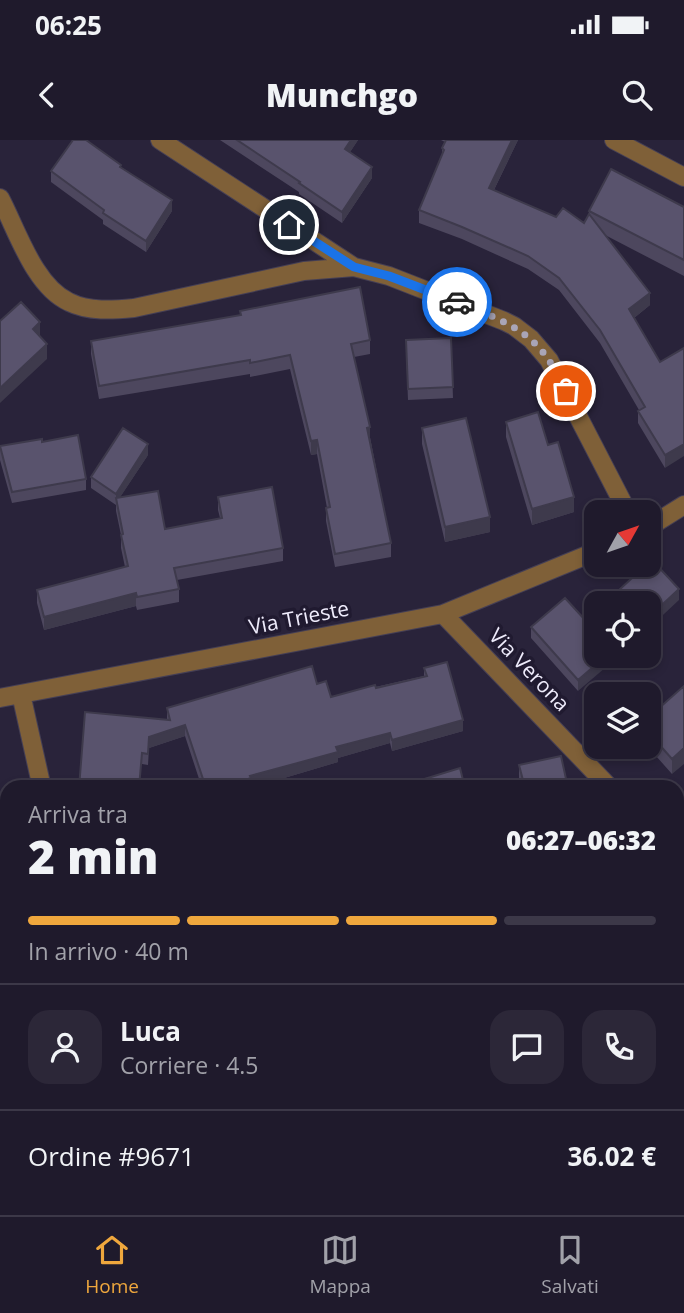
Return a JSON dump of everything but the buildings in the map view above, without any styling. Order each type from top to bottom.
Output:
[{"type":"street","points":[[160,140],[354,267],[389,276],[493,316],[531,339],[554,367],[621,500]]},
{"type":"street","points":[[614,140],[684,177]]},
{"type":"street","points":[[0,198],[42,279],[58,296],[83,307],[116,310],[134,308],[304,271],[354,267]]},
{"type":"street","points":[[662,519],[684,505]]},
{"type":"street","name":"Via Trieste","points":[[0,698],[443,614],[584,556]]},
{"type":"street","name":"Via Verona","points":[[443,614],[602,780]]},
{"type":"street","points":[[21,694],[41,780]]},
{"type":"way so far","points":[[457,302],[493,316],[523,332],[549,360],[566,391]]},
{"type":"route","points":[[289,225],[354,267],[389,276],[457,302]]}]
